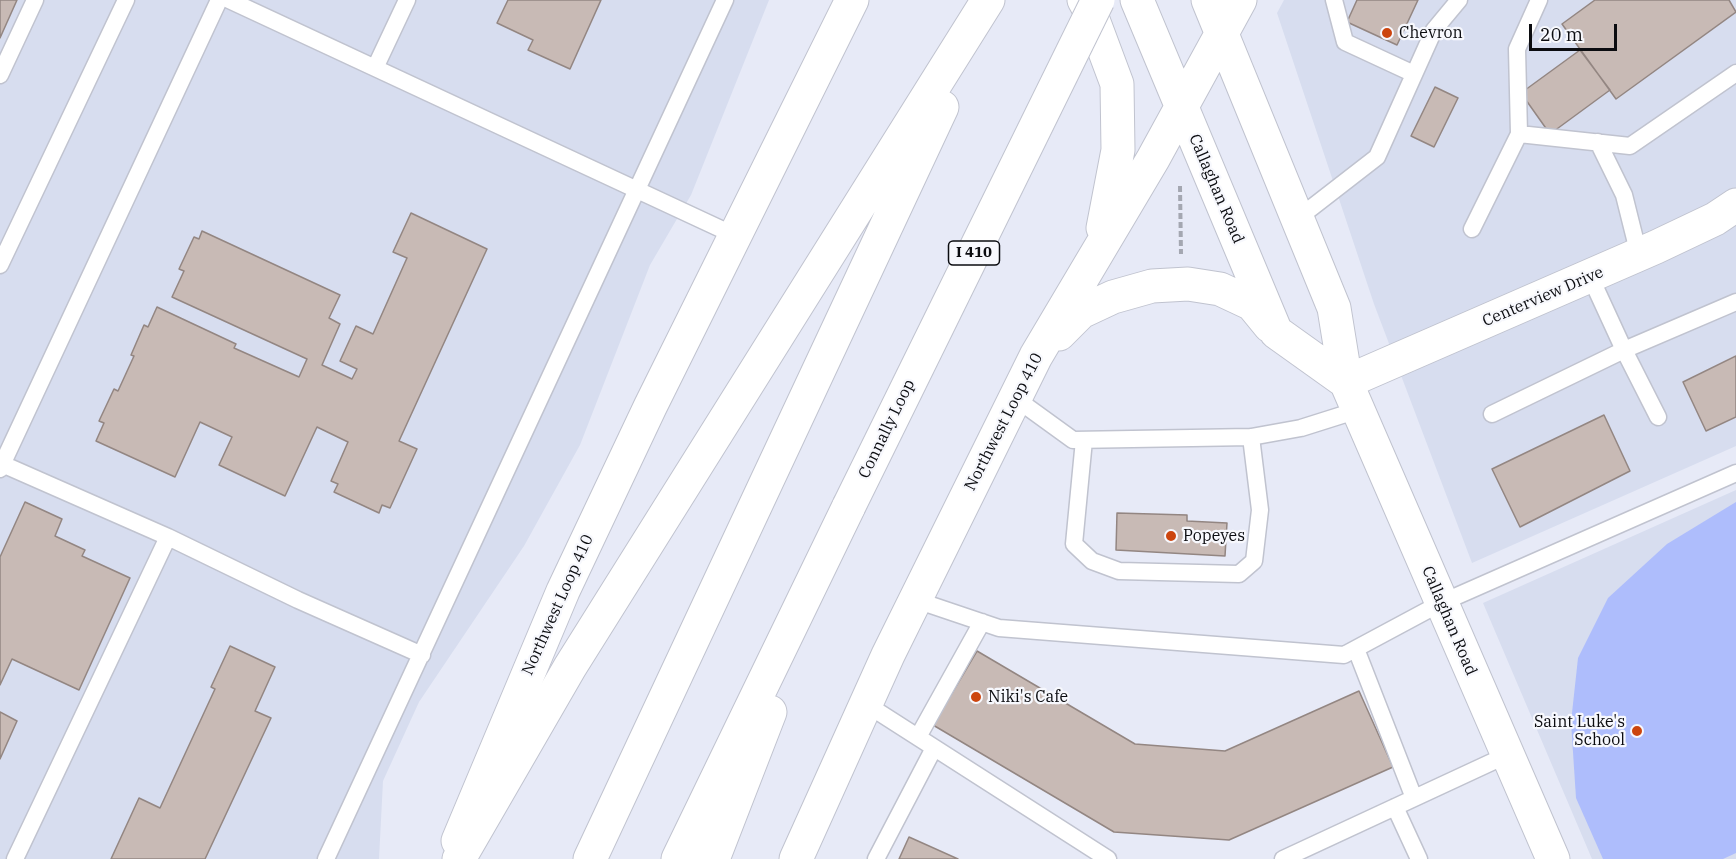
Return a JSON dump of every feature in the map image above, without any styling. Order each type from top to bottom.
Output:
[{"type":"main road","name":"Northwest Loop 410","points":[[450,859],[563,591],[852,0]]},
{"type":"main road","points":[[459,859],[570,667],[988,0]]},
{"type":"main road","points":[[590,859],[993,0]]},
{"type":"main road","points":[[1084,0],[1117,84],[1118,150],[1098,253]]},
{"type":"main road","name":"Connally Loop","points":[[678,859],[1098,0]]},
{"type":"main road","name":"Callaghan Road","points":[[1137,0],[1276,333]]},
{"type":"main road","name":"Callaghan Road","points":[[1208,0],[1334,308],[1352,396],[1507,755],[1544,856]]},
{"type":"main road","name":"Northwest Loop 410","points":[[796,859],[866,704],[1036,356],[1098,253],[1240,0]]},
{"type":"main road","name":"Centerview Drive","points":[[1352,396],[1590,276],[1715,219],[1736,205]]},
{"type":"main road","points":[[1036,356],[1081,312],[1113,297],[1152,286],[1188,284],[1220,289],[1252,304],[1276,333],[1352,396]]},
{"type":"main road","points":[[713,859],[849,506]]},
{"type":"lane","points":[[0,75],[34,0]]},
{"type":"lane","points":[[0,265],[126,0]]},
{"type":"lane","points":[[219,0],[1,465],[168,537],[298,600],[422,655]]},
{"type":"lane","points":[[229,0],[736,236]]},
{"type":"lane","points":[[375,68],[407,0]]},
{"type":"lane","points":[[326,859],[725,0]]},
{"type":"lane","points":[[1334,0],[1346,42],[1414,74]]},
{"type":"lane","points":[[1297,219],[1377,157],[1434,30],[1459,0]]},
{"type":"lane","points":[[1472,229],[1519,134],[1517,49],[1539,0]]},
{"type":"lane","points":[[1519,134],[1630,146],[1736,74]]},
{"type":"lane","points":[[1598,142],[1624,195],[1639,255]]},
{"type":"lane","points":[[1590,276],[1658,417]]},
{"type":"lane","points":[[1492,414],[1624,350],[1736,302]]},
{"type":"lane","points":[[1015,398],[1073,440],[1084,440],[1251,437],[1301,428],[1352,396]]},
{"type":"lane","points":[[1084,440],[1074,544],[1092,561],[1119,571],[1239,574],[1254,561],[1260,510],[1251,437]]},
{"type":"lane","points":[[916,600],[1011,629],[1344,655],[1441,603],[1736,473]]},
{"type":"lane","points":[[15,859],[168,537]]},
{"type":"lane","points":[[918,737],[982,622]]},
{"type":"lane","points":[[1356,649],[1414,798]]},
{"type":"lane","points":[[866,704],[1108,859]]},
{"type":"lane","points":[[876,859],[934,748]]},
{"type":"lane","points":[[1283,859],[1507,755]]},
{"type":"lane","points":[[1395,807],[1419,859]]},
{"type":"path","points":[[1180,177],[1181,259]]},
{"type":"shaded area","points":[[0,0],[769,0],[691,195],[650,265],[580,445],[524,546],[419,702],[383,781],[379,859],[0,859]]},
{"type":"shaded area","points":[[1284,0],[1736,0],[1736,446],[1472,563],[1374,304],[1277,13]]},
{"type":"shaded area","name":"Saint Luke's School","points":[[1736,490],[1736,859],[1592,859],[1483,603]]},
{"type":"shaded area","name":"Saint Luke's School","points":[[1736,502],[1736,853],[1723,859],[1603,859],[1576,798],[1571,722],[1578,658],[1608,598],[1667,544]]},
{"type":"building","points":[[0,0],[17,0],[0,38]]},
{"type":"building","points":[[508,0],[601,0],[570,69],[528,50],[533,40],[497,23]]},
{"type":"building","name":"Chevron","points":[[1357,0],[1418,0],[1397,45],[1347,22]]},
{"type":"building","points":[[1595,0],[1729,0],[1736,12],[1616,99],[1562,24]]},
{"type":"building","points":[[1580,50],[1610,90],[1550,134],[1521,93]]},
{"type":"building","points":[[1435,87],[1458,98],[1434,147],[1411,136]]},
{"type":"building","points":[[411,213],[487,249],[399,441],[417,449],[390,508],[382,505],[379,513],[334,492],[338,484],[331,481],[348,442],[317,427],[285,496],[219,465],[232,437],[200,422],[175,477],[96,441],[104,423],[99,421],[114,389],[118,391],[134,356],[131,355],[144,325],[148,327],[157,307],[236,344],[234,348],[299,377],[307,359],[172,297],[184,271],[179,269],[194,237],[199,239],[202,231],[340,295],[329,318],[340,324],[322,365],[352,379],[357,369],[340,361],[356,326],[373,334],[407,258],[393,252]]},
{"type":"building","points":[[1736,356],[1736,417],[1706,431],[1683,382]]},
{"type":"building","points":[[1604,415],[1630,471],[1520,527],[1492,469]]},
{"type":"building","points":[[25,502],[62,519],[55,536],[85,550],[82,556],[130,578],[79,690],[12,659],[0,685],[0,557]]},
{"type":"building","name":"Popeyes","points":[[1117,513],[1187,515],[1187,521],[1227,523],[1225,556],[1116,550]]},
{"type":"building","points":[[230,646],[275,667],[255,711],[271,718],[205,859],[111,859],[139,798],[160,808],[215,689],[211,687]]},
{"type":"building","points":[[977,651],[1135,744],[1225,751],[1359,691],[1393,767],[1229,840],[1114,832],[933,725]]},
{"type":"building","points":[[0,712],[17,721],[0,759]]},
{"type":"building","points":[[909,837],[958,859],[899,859]]},
{"type":"place","name":"Chevron","points":[[1387,33]]},
{"type":"place","name":"Popeyes","points":[[1171,536]]},
{"type":"place","name":"Niki's Cafe","points":[[976,697]]},
{"type":"place","name":"Saint Luke's School","points":[[1637,731]]}]
